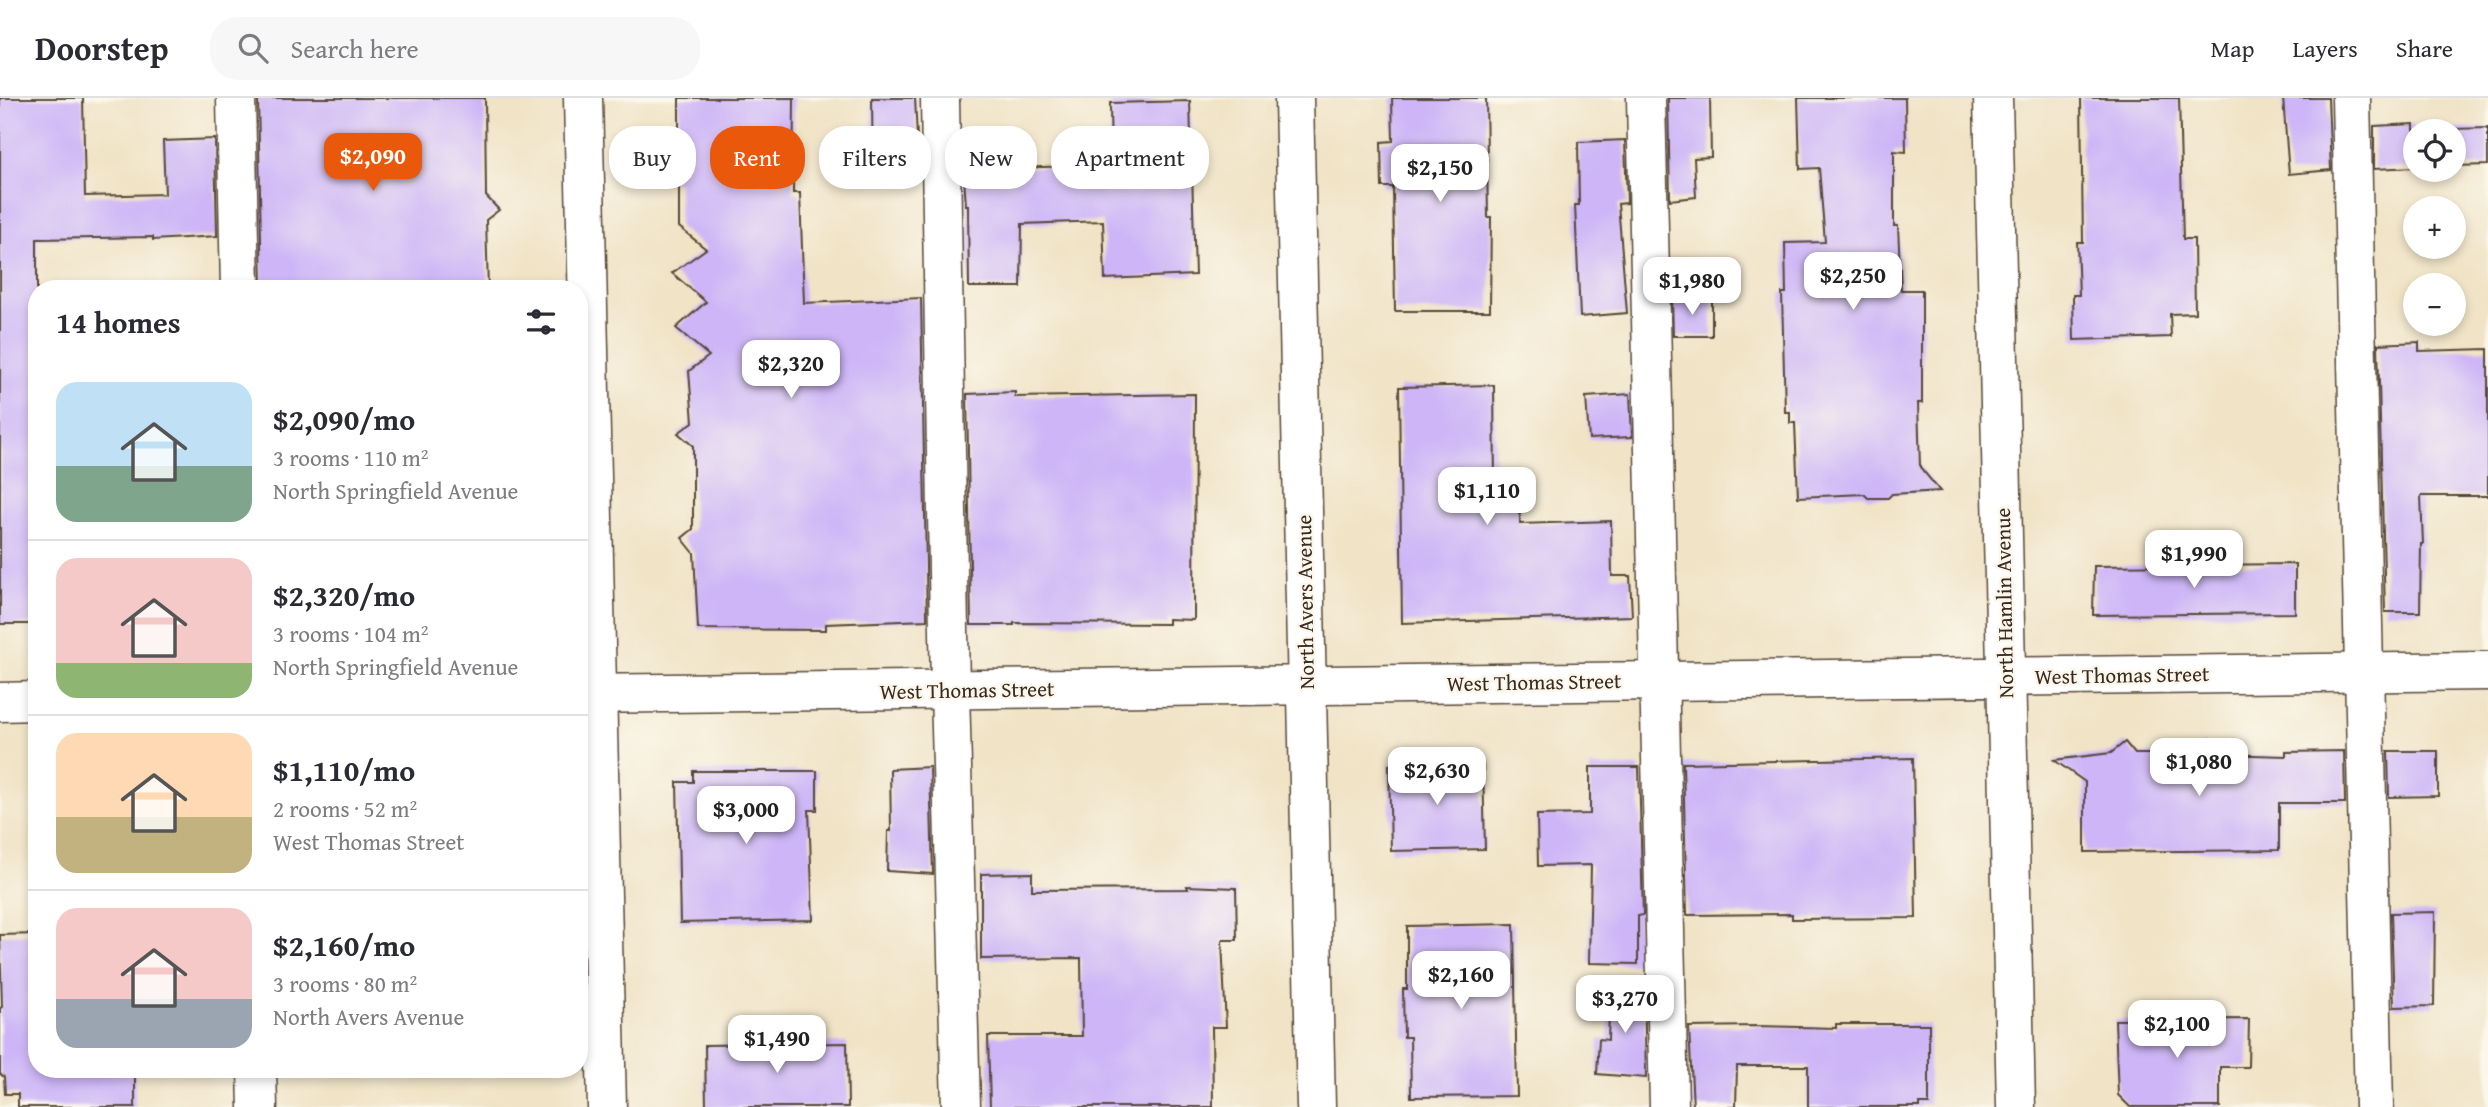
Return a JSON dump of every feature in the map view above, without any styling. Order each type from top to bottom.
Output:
[{"type":"street","points":[[236,98],[240,280]]},
{"type":"street","points":[[583,98],[585,280]]},
{"type":"street","points":[[940,98],[950,690],[961,1107]]},
{"type":"street","name":"North Avers Avenue","points":[[1294,98],[1316,1107]]},
{"type":"street","points":[[1646,98],[1669,1107]]},
{"type":"street","name":"North Hamlin Avenue","points":[[1993,98],[2016,1107]]},
{"type":"street","points":[[2351,98],[2374,1107]]},
{"type":"street","name":"West Thomas Street","points":[[588,694],[2488,671]]},
{"type":"street","points":[[588,694],[607,1107]]},
{"type":"street","points":[[0,702],[28,701]]},
{"type":"street","points":[[257,1078],[258,1107]]},
{"type":"building","points":[[0,98],[83,98],[85,196],[165,194],[163,141],[215,139],[217,236],[153,240],[153,237],[37,239],[37,280],[28,280],[28,624],[0,624]]},
{"type":"building","points":[[258,98],[485,98],[486,196],[499,210],[486,220],[488,280],[262,280]]},
{"type":"building","points":[[679,98],[794,98],[794,126],[710,126],[710,189],[793,189],[793,193],[800,193],[804,303],[921,298],[927,620],[826,624],[826,630],[698,629],[694,553],[682,538],[693,529],[693,446],[678,433],[693,422],[689,371],[709,356],[676,328],[706,302],[672,273],[706,249],[679,227],[679,189],[696,189],[696,126],[679,126]]},
{"type":"building","points":[[872,98],[915,98],[916,126],[872,126]]},
{"type":"building","points":[[1392,98],[1486,98],[1488,217],[1491,217],[1490,311],[1395,311],[1393,187],[1382,187],[1381,142],[1393,141]]},
{"type":"building","points":[[1668,98],[1710,98],[1711,157],[1694,158],[1696,197],[1670,200]]},
{"type":"building","points":[[1798,98],[1905,98],[1906,152],[1894,151],[1894,226],[1898,226],[1901,290],[1922,290],[1922,403],[1918,403],[1920,467],[1940,491],[1892,494],[1888,498],[1868,498],[1864,494],[1798,497],[1795,423],[1790,423],[1790,412],[1785,412],[1782,293],[1786,293],[1785,243],[1825,242],[1819,168],[1800,169]]},
{"type":"building","points":[[2081,98],[2179,98],[2183,239],[2194,239],[2195,313],[2170,314],[2171,337],[2074,340],[2073,295],[2079,295],[2077,242],[2083,242]]},
{"type":"building","points":[[2283,98],[2328,98],[2331,170],[2289,174]]},
{"type":"building","points":[[1190,101],[1191,126],[1110,126],[1110,103]]},
{"type":"building","points":[[2403,125],[2403,168],[2374,169],[2374,126]]},
{"type":"building","points":[[2488,128],[2488,165],[2466,166],[2466,129]]},
{"type":"building","points":[[1625,140],[1627,203],[1618,204],[1627,313],[1580,317],[1575,205],[1579,205],[1578,142]]},
{"type":"building","points":[[1037,167],[1051,167],[1051,189],[1193,189],[1195,275],[1105,279],[1103,221],[1022,224],[1021,287],[969,287],[968,205],[965,189],[1037,189]]},
{"type":"building","points":[[1672,298],[1712,298],[1712,336],[1673,336]]},
{"type":"building","points":[[2419,342],[2419,351],[2488,349],[2488,496],[2421,496],[2423,544],[2420,612],[2385,612],[2378,344]]},
{"type":"building","points":[[1494,385],[1495,483],[1520,482],[1520,524],[1611,521],[1612,576],[1630,576],[1632,616],[1402,623],[1399,387]]},
{"type":"building","points":[[1015,392],[1015,397],[1195,394],[1194,620],[1168,619],[1168,624],[971,625],[967,394]]},
{"type":"building","points":[[1630,394],[1632,437],[1589,439],[1586,397]]},
{"type":"building","points":[[2295,564],[2295,613],[2093,615],[2094,566]]},
{"type":"building","points":[[2125,742],[2135,754],[2192,754],[2204,742],[2218,754],[2286,756],[2286,752],[2344,751],[2345,803],[2279,803],[2279,850],[2085,852],[2085,782],[2054,760],[2111,753]]},
{"type":"building","points":[[2388,751],[2438,751],[2438,796],[2389,797]]},
{"type":"building","points":[[1913,758],[1916,918],[1792,919],[1792,914],[1687,915],[1683,763]]},
{"type":"building","points":[[1483,764],[1485,849],[1391,851],[1389,765]]},
{"type":"building","points":[[930,767],[933,874],[887,871],[888,831],[891,831],[890,769]]},
{"type":"building","points":[[1590,767],[1639,767],[1643,915],[1638,916],[1638,964],[1589,963],[1591,865],[1538,866],[1537,815],[1590,814]]},
{"type":"building","points":[[693,771],[817,771],[817,810],[809,810],[813,920],[680,923],[677,782],[693,782]]},
{"type":"building","points":[[1032,873],[1032,890],[1188,889],[1187,886],[1236,888],[1237,940],[1222,940],[1226,1027],[1212,1027],[1213,1107],[990,1107],[988,1036],[1082,1036],[1081,958],[981,959],[981,874]]},
{"type":"building","points":[[2435,912],[2434,1006],[2394,1007],[2391,913]]},
{"type":"building","points":[[1514,924],[1517,1096],[1411,1097],[1410,1037],[1404,1037],[1403,989],[1407,989],[1407,926]]},
{"type":"building","points":[[28,934],[28,1078],[135,1078],[135,1107],[18,1107],[18,1094],[5,1094],[4,1077],[0,1074],[0,935]]},
{"type":"building","points":[[1610,986],[1644,986],[1646,1078],[1597,1074],[1599,1039],[1608,1040]]},
{"type":"building","points":[[2249,1019],[2248,1067],[2220,1067],[2220,1107],[2130,1107],[2118,1095],[2115,1020]]},
{"type":"building","points":[[1836,1024],[1929,1024],[1929,1104],[1920,1104],[1920,1107],[1808,1107],[1808,1066],[1737,1066],[1736,1107],[1693,1107],[1689,1027],[1836,1028]]},
{"type":"building","points":[[847,1043],[848,1107],[706,1107],[705,1045]]}]
